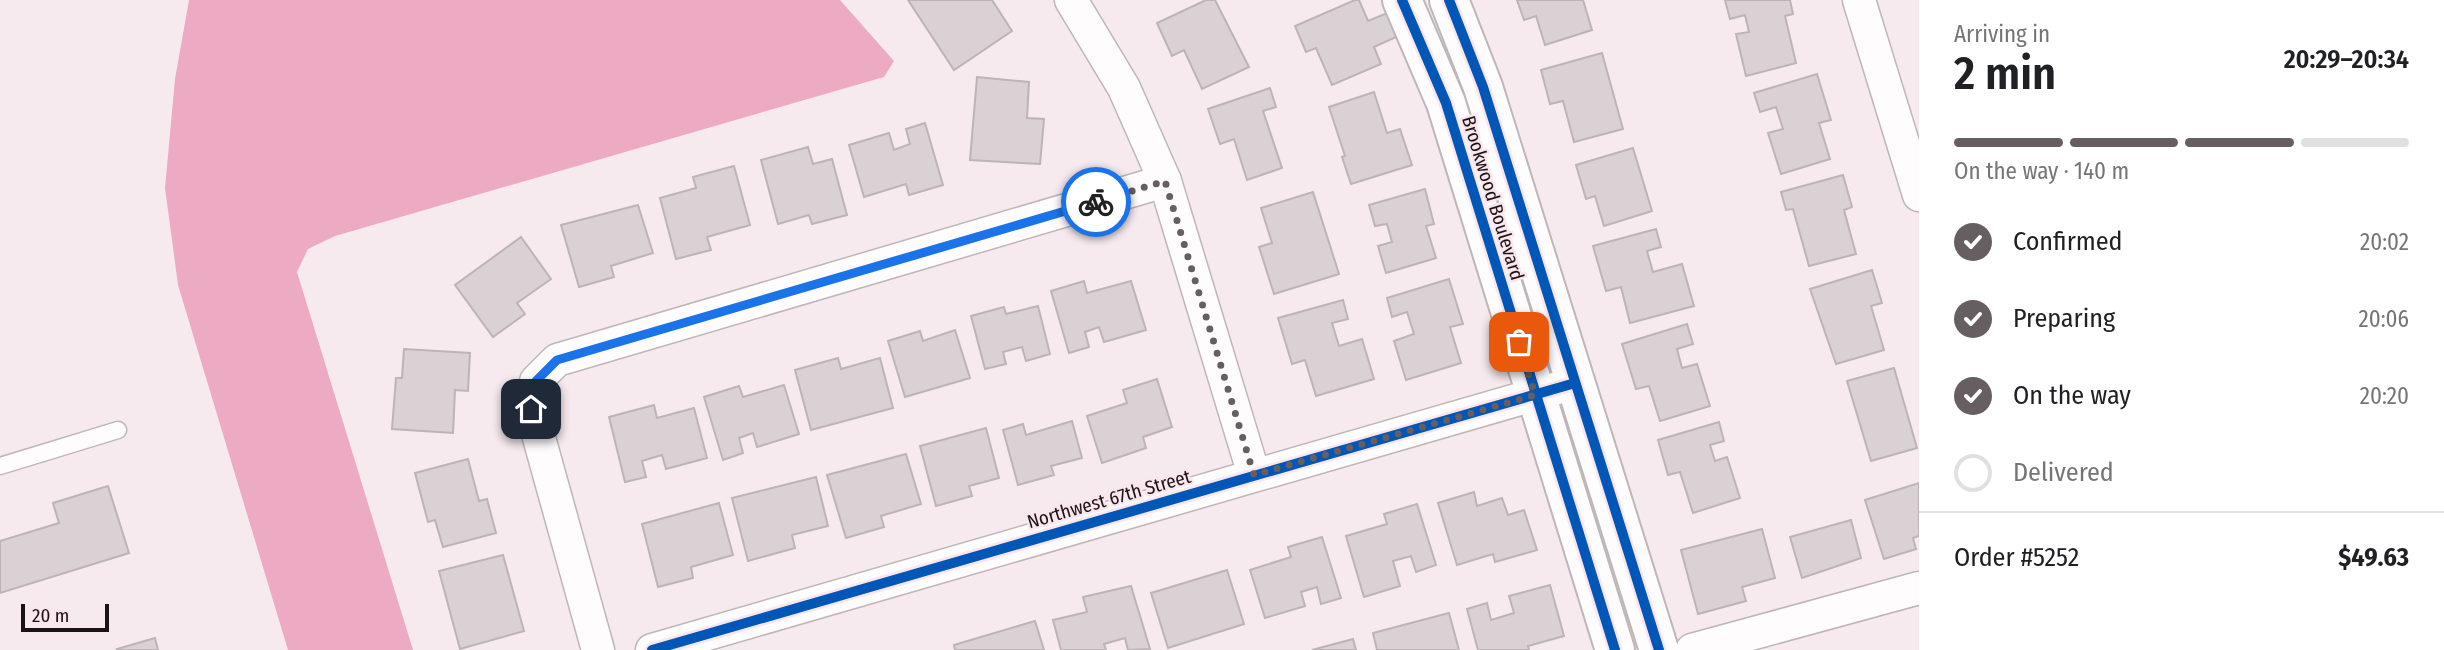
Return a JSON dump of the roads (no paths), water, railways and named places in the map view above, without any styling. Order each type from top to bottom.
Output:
[{"type":"street","points":[[1072,0],[1124,88],[1165,181],[1254,475]]},
{"type":"street","name":"Brookwood Boulevard","points":[[1402,0],[1446,103],[1615,650]]},
{"type":"street","name":"Brookwood Boulevard","points":[[1449,0],[1483,87],[1659,650]]},
{"type":"street","points":[[1859,0],[1919,195]]},
{"type":"street","points":[[598,650],[531,409],[536,381],[557,360],[1165,181]]},
{"type":"street","name":"Northwest 67th Street","points":[[652,650],[1575,383]]},
{"type":"street","points":[[1692,650],[1919,588]]},
{"type":"lane","points":[[0,466],[118,430]]}]
